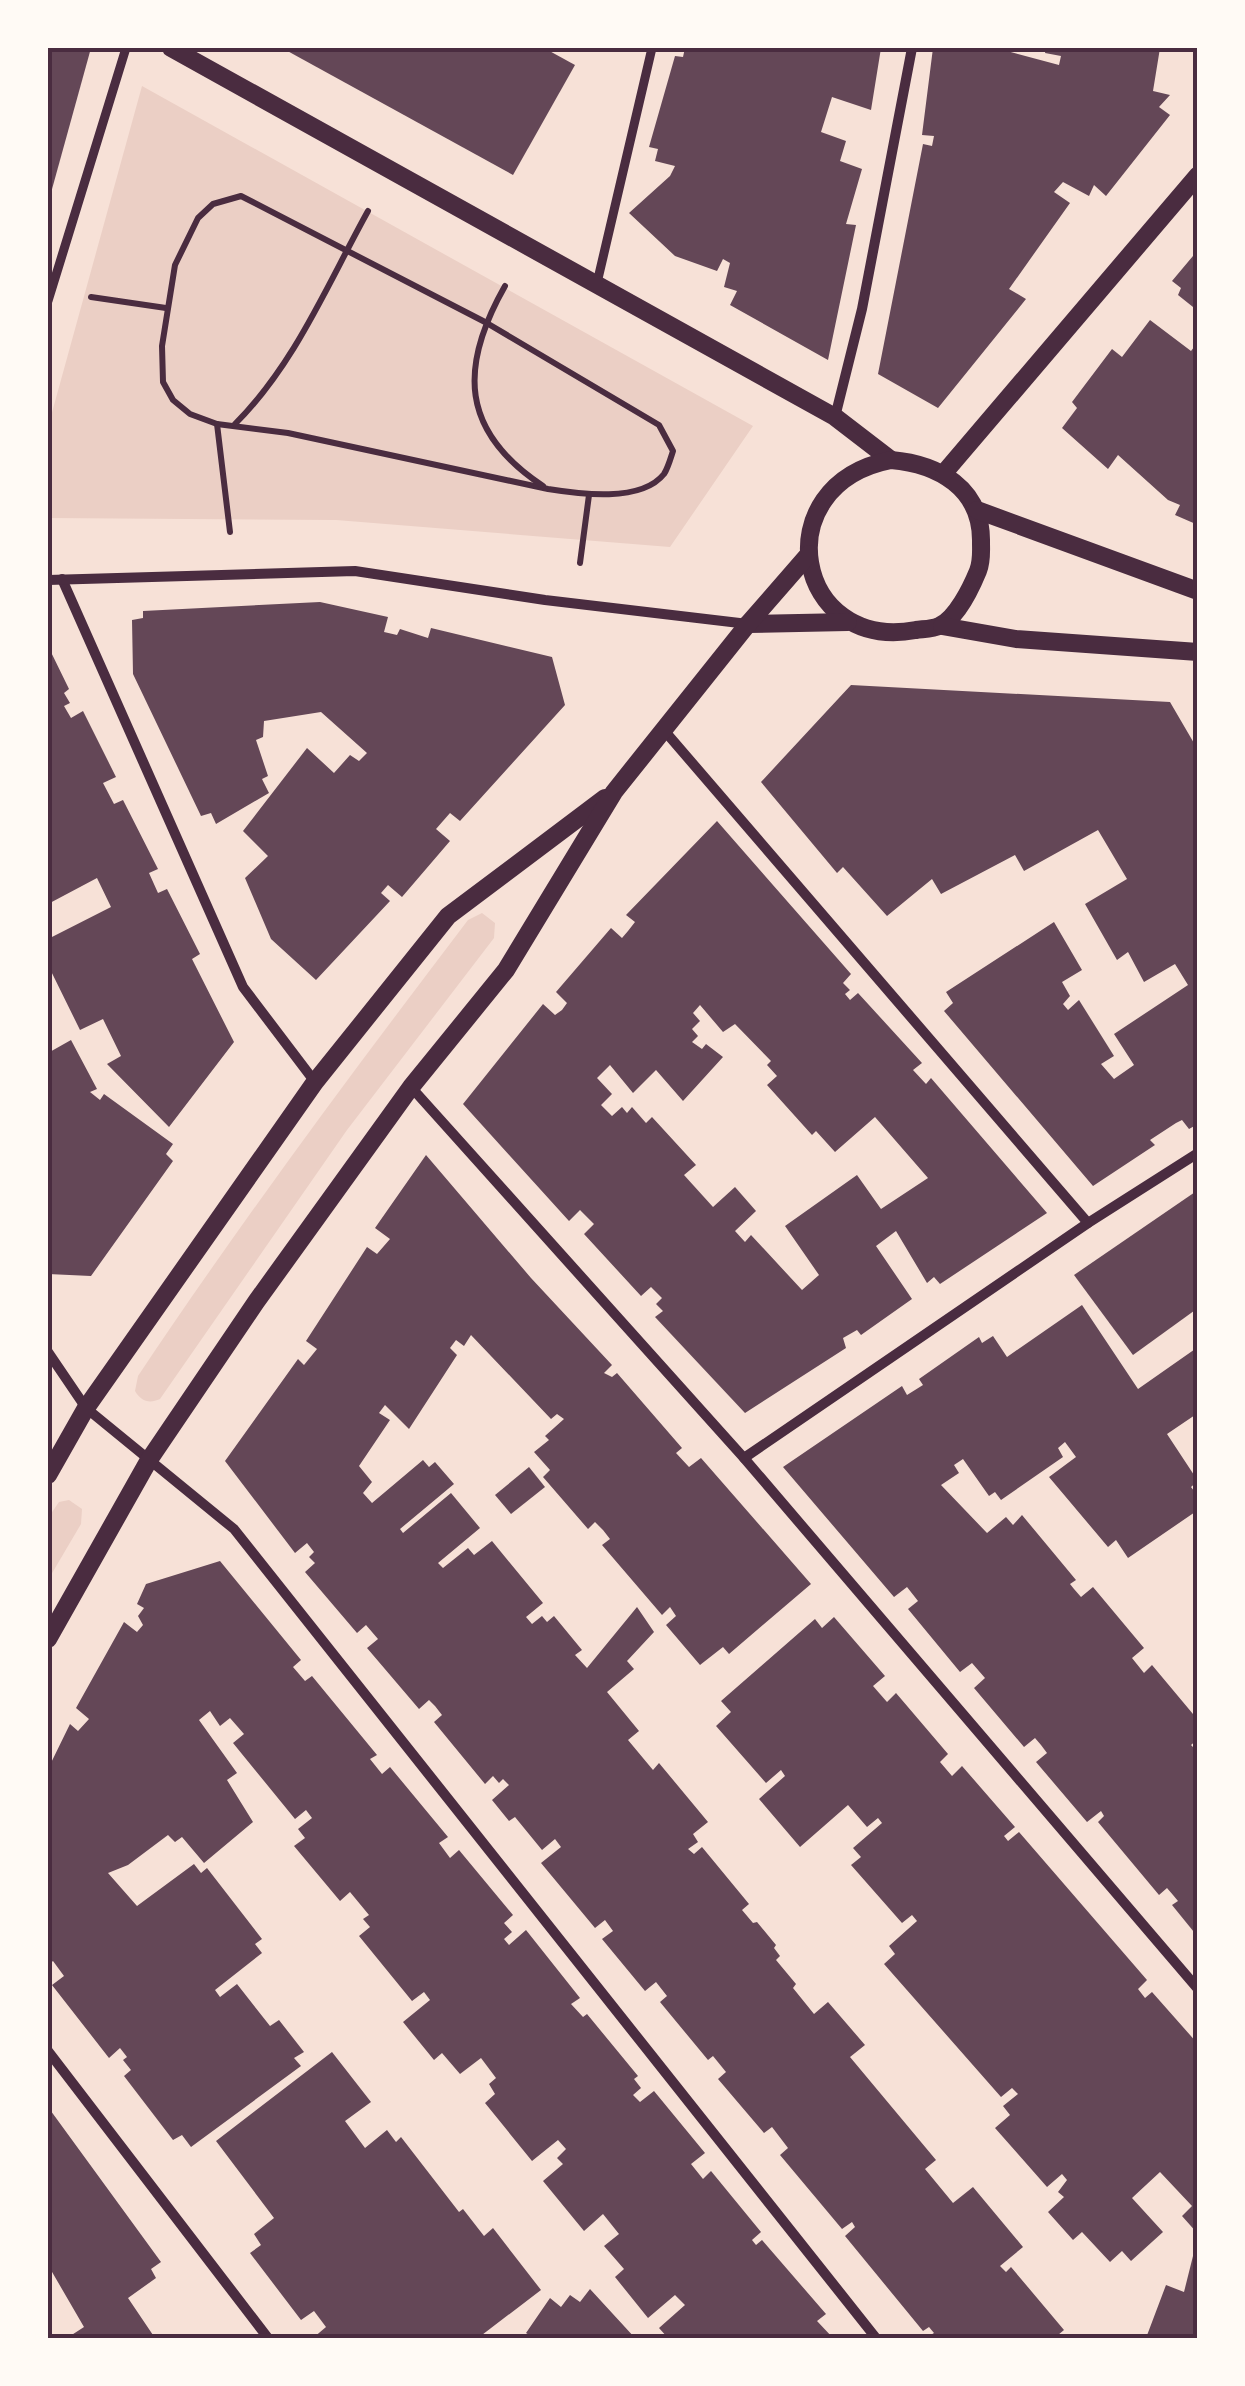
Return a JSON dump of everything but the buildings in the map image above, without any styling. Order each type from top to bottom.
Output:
[{"type":"street","points":[[49,296],[126,48]]},
{"type":"street","points":[[171,48],[835,416],[891,460]]},
{"type":"street","points":[[597,283],[652,48]]},
{"type":"street","points":[[835,416],[862,309],[912,48]]},
{"type":"street","points":[[944,473],[1198,175]]},
{"type":"street","points":[[848,622],[820,590],[809,554],[813,519],[836,484],[852,472],[891,460],[912,462],[944,473],[964,490],[977,510],[981,563],[971,590],[942,626]]},
{"type":"street","points":[[977,510],[1198,591]]},
{"type":"street","points":[[48,1640],[149,1460],[256,1302],[411,1087],[506,970],[614,792],[662,728],[809,554]]},
{"type":"street","points":[[48,580],[355,570],[574,604],[748,624],[848,622],[872,631],[900,634],[942,626],[1016,639],[1198,652]]},
{"type":"street","points":[[62,579],[243,987],[315,1082]]},
{"type":"street","points":[[662,728],[1088,1223]]},
{"type":"street","points":[[48,1475],[86,1408],[315,1082],[448,916],[614,792]]},
{"type":"street","points":[[411,1087],[744,1458],[1198,1989]]},
{"type":"street","points":[[744,1458],[1088,1223],[1198,1153]]},
{"type":"street","points":[[48,1352],[86,1408],[234,1530],[876,2338]]},
{"type":"street","points":[[48,2050],[268,2338]]},
{"type":"path","points":[[242,196],[346,250],[484,322],[659,425],[673,451],[664,475],[634,491],[589,495],[548,490],[307,437],[217,424],[190,414],[173,400],[163,382],[166,308],[175,265],[198,218],[213,204],[242,196]]},
{"type":"path","points":[[234,425],[256,403],[311,323],[346,250]]},
{"type":"path","points":[[49,296],[166,308]]},
{"type":"path","points":[[484,322],[472,380],[479,413],[499,447],[526,475],[548,490]]},
{"type":"path","points":[[217,424],[234,573]]},
{"type":"path","points":[[574,604],[589,495]]},
{"type":"shaded area","points":[[142,86],[753,426],[670,547],[336,520],[48,518],[48,427]]},
{"type":"shaded area","points":[[482,913],[495,923],[494,938],[347,1130],[160,1399],[143,1399],[135,1391],[138,1376],[217,1260],[468,920]]},
{"type":"shaded area","points":[[69,1500],[82,1509],[81,1524],[48,1580],[48,1518],[59,1502]]}]
